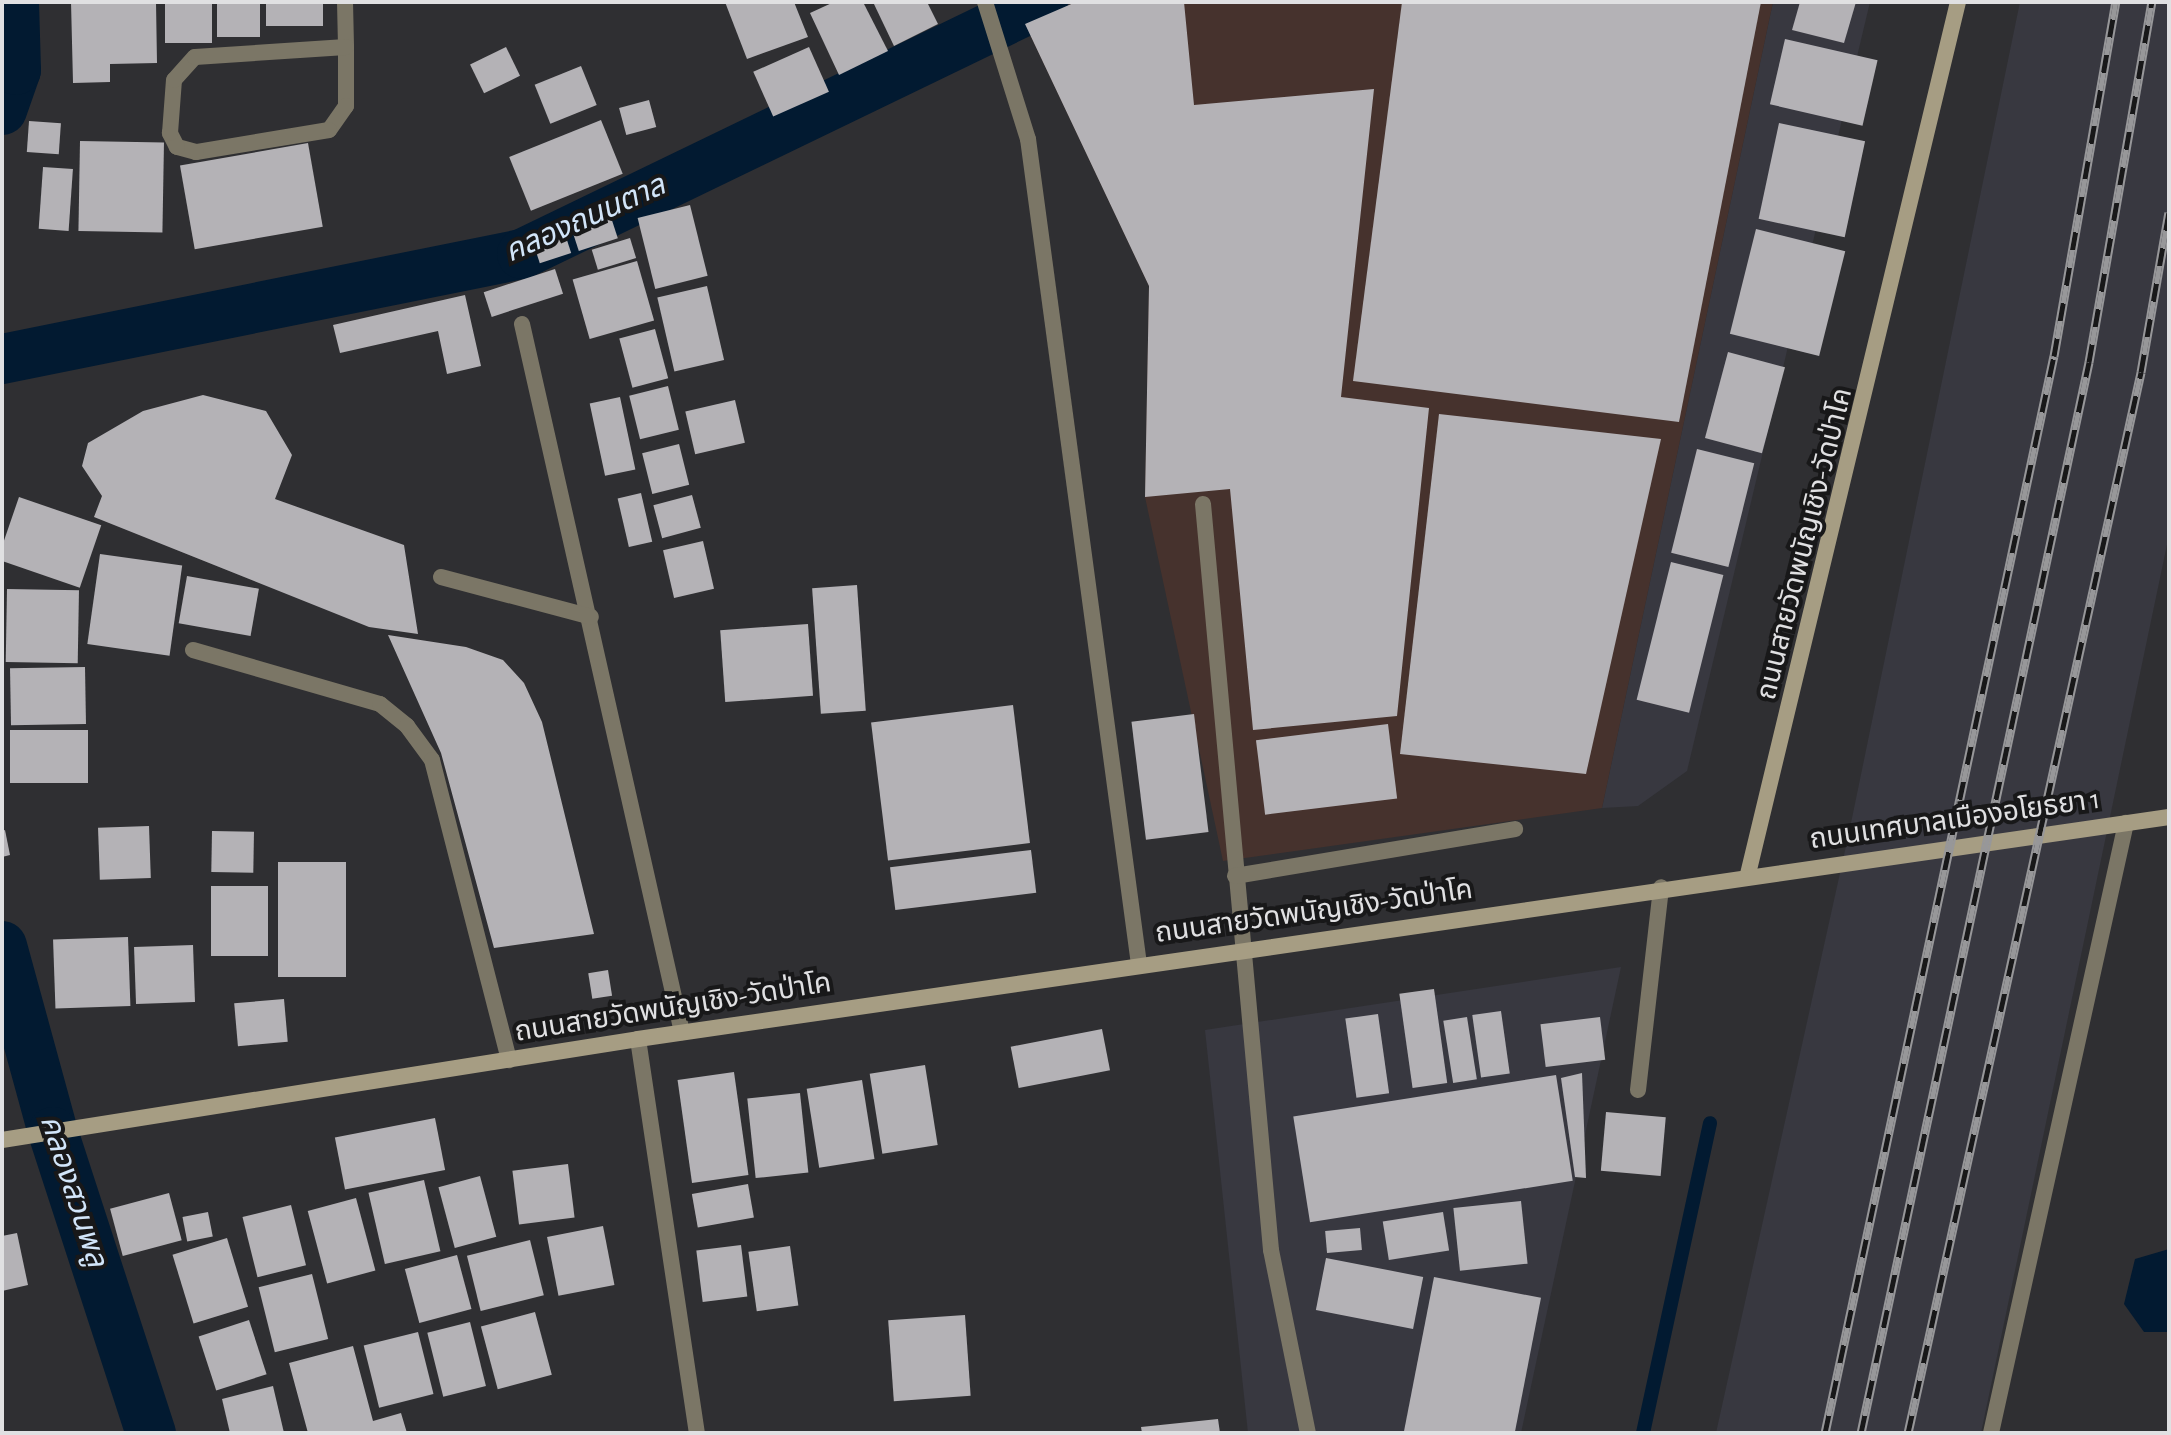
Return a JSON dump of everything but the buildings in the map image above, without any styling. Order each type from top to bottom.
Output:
[{"type":"main road","name":"ถนนสายวัดพนัญเชิง-วัดป่าโค","points":[[2,1140],[682,1032],[1748,874],[1958,2]]},
{"type":"main road","name":"ถนนเทศบาลเมืองอโยธยา 1","points":[[1748,874],[2169,817]]},
{"type":"street","points":[[345,2],[346,47],[346,106],[329,130],[196,152],[177,147],[170,133],[174,80],[195,57],[346,47]]},
{"type":"street","points":[[985,2],[1012,78],[1028,139],[1139,964]]},
{"type":"street","points":[[522,324],[591,617],[682,1032]]},
{"type":"street","points":[[1203,504],[1241,949],[1271,1250],[1308,1433]]},
{"type":"street","points":[[441,577],[591,617]]},
{"type":"street","points":[[193,650],[380,704],[407,726],[432,760],[509,1060]]},
{"type":"street","points":[[1991,1433],[2126,823]]},
{"type":"street","points":[[1235,876],[1515,829]]},
{"type":"street","points":[[1638,1090],[1661,887]]},
{"type":"street","points":[[638,1039],[697,1433]]},
{"type":"shaded area","points":[[1076,2],[1773,2],[1602,808],[1223,861],[1145,497],[1149,286],[1025,24]]},
{"type":"shaded area","points":[[1773,2],[1870,2],[1687,771],[1638,806],[1602,808]]},
{"type":"shaded area","points":[[2020,2],[2169,2],[2169,535],[1981,1433],[1716,1433],[1850,828]]},
{"type":"shaded area","points":[[1621,967],[1521,1433],[1248,1433],[1205,1030]]},
{"type":"water","points":[[2169,1249],[2169,1332],[2144,1332],[2124,1304],[2135,1259]]},
{"type":"waterway","name":"คลองสวนพลู","points":[[2,110],[16,70],[14,2]]},
{"type":"waterway","name":"คลองถนนตาล","points":[[2,359],[522,254],[1043,2]]},
{"type":"waterway","name":"คลองสวนพลู","points":[[2,946],[53,1132],[151,1433]]},
{"type":"waterway","points":[[1643,1433],[1710,1123]]},
{"type":"railway","points":[[1825,1433],[2054,356],[2116,2]]},
{"type":"railway","points":[[1861,1433],[2089,362],[2152,2]]},
{"type":"railway","points":[[1908,1433],[2141,372],[2169,212]]}]
